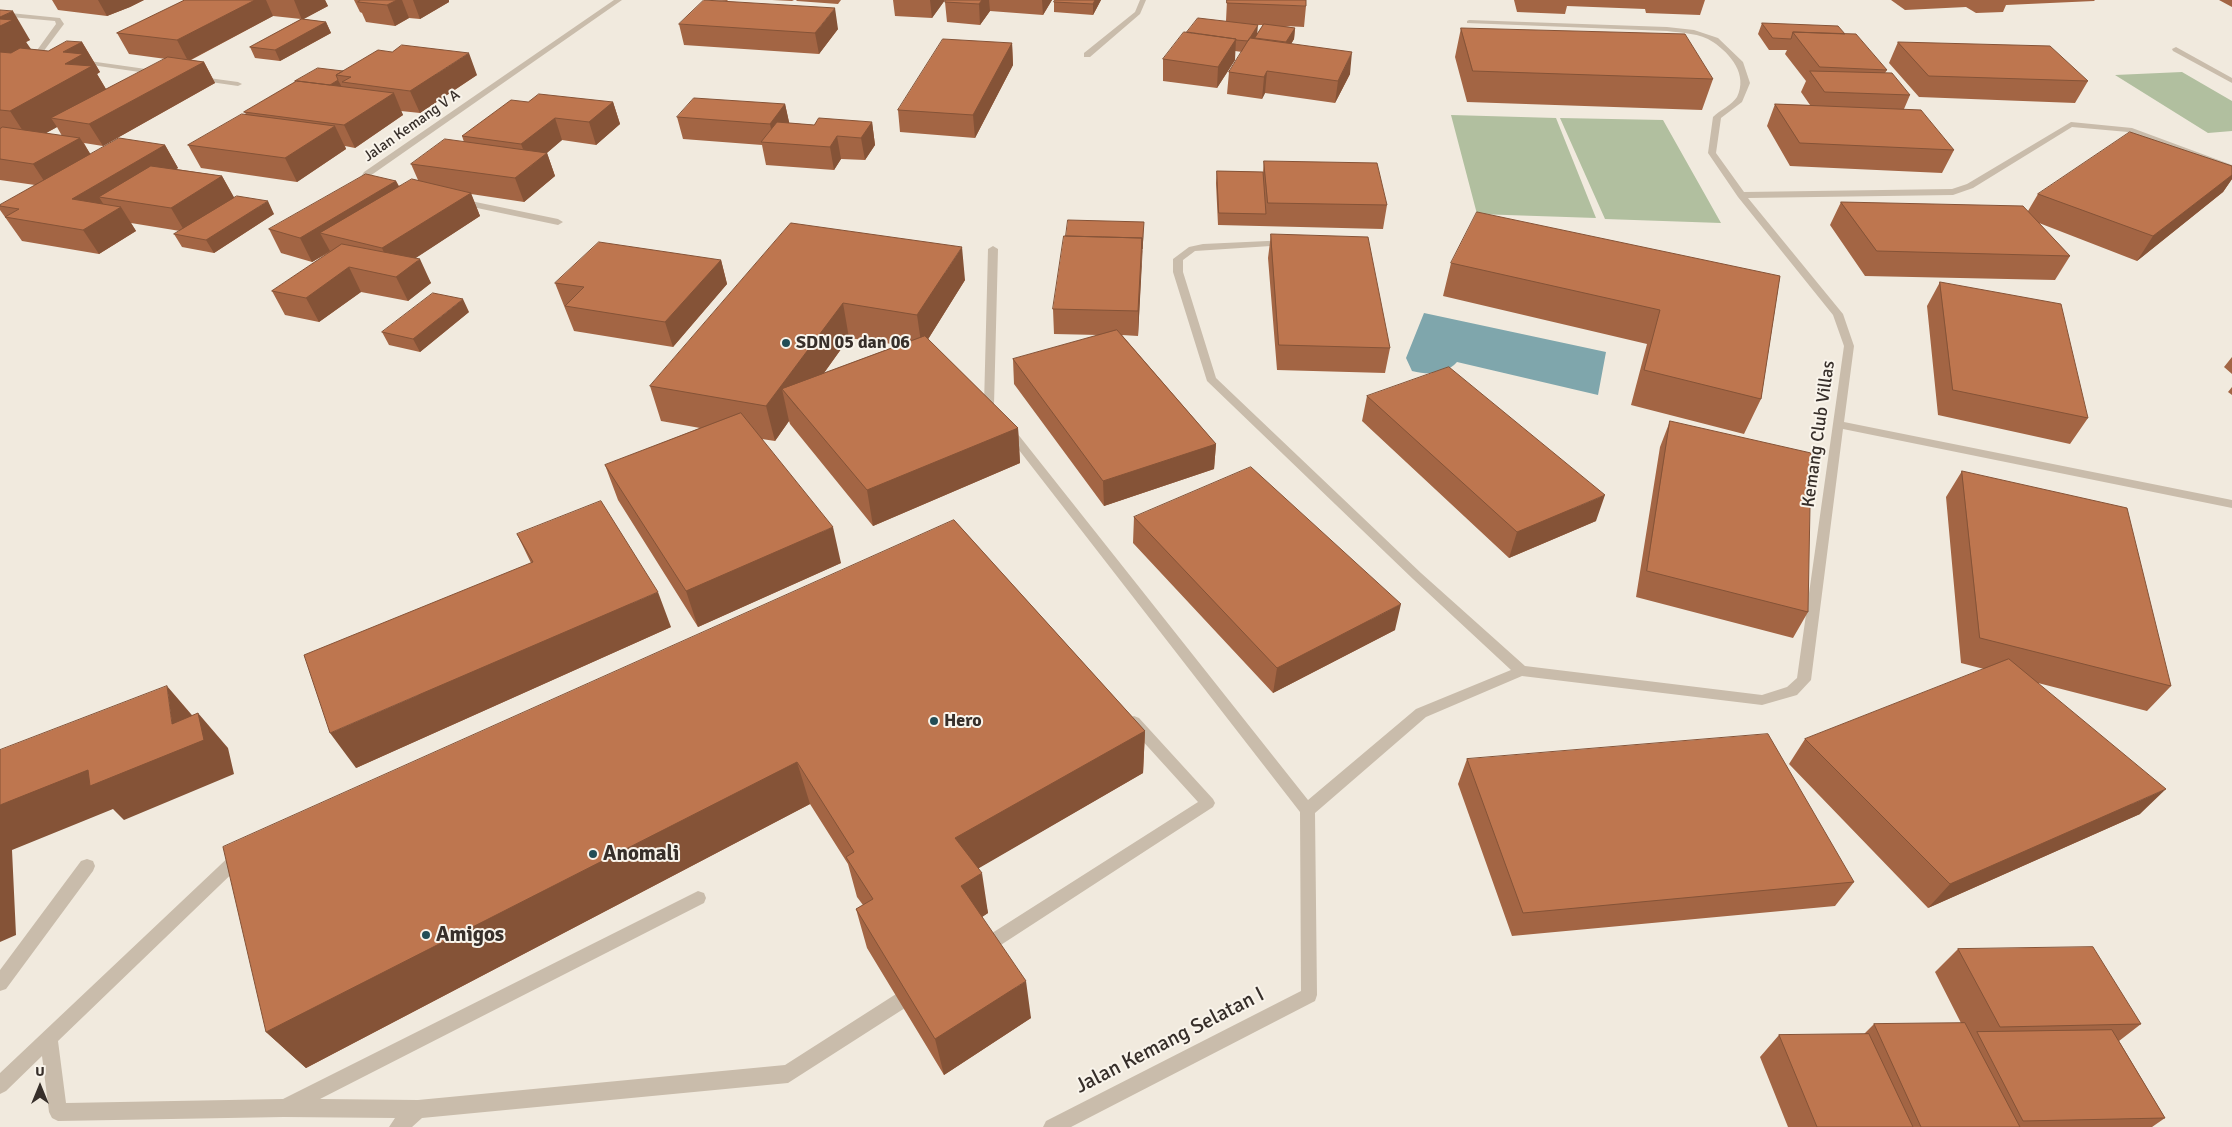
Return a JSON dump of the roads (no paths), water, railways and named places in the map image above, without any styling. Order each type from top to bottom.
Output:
[{"type":"street","name":"Jalan Kemang V A","points":[[384,187],[366,183],[363,180],[367,174],[619,0]]},
{"type":"street","points":[[1087,56],[1138,13],[1143,0]]},
{"type":"street","points":[[0,14],[58,19],[60,24],[39,53],[58,58]]},
{"type":"street","name":"Kemang Club Villas","points":[[1306,810],[1422,713],[1521,671],[1762,700],[1792,692],[1804,680],[1849,346],[1838,314],[1741,196],[1712,153],[1717,117],[1739,100],[1746,83],[1740,64],[1715,40],[1694,32],[1667,29],[1469,22]]},
{"type":"street","points":[[2176,48],[2232,81]]},
{"type":"street","points":[[68,60],[172,74]]},
{"type":"street","points":[[191,77],[238,84]]},
{"type":"street","points":[[1741,196],[1953,192],[1970,186],[2071,124],[2129,130],[2232,168]]},
{"type":"street","points":[[452,201],[558,222]]},
{"type":"street","points":[[1299,241],[1203,247],[1192,249],[1178,259],[1178,272],[1211,379],[1417,576],[1521,671]]},
{"type":"street","points":[[993,249],[989,405],[1306,810]]},
{"type":"street","points":[[1837,424],[2232,504]]},
{"type":"street","points":[[972,954],[1208,803],[1122,708]]},
{"type":"street","name":"Jalan Kemang Selatan I","points":[[1052,1127],[1309,995],[1306,810]]},
{"type":"street","points":[[0,1085],[236,858],[254,849]]},
{"type":"street","points":[[0,983],[87,866]]},
{"type":"street","points":[[284,1108],[698,898]]},
{"type":"street","points":[[49,1038],[58,1112],[284,1108],[418,1109],[788,1074],[922,987]]},
{"type":"street","points":[[398,1127],[418,1109]]},
{"type":"water","points":[[1424,313],[1606,352],[1598,395],[1457,362],[1442,372],[1425,373],[1412,371],[1406,358]]},
{"type":"place","name":"SDN 05 dan 06","points":[[786,343]]},
{"type":"place","name":"Hero","points":[[934,721]]},
{"type":"place","name":"Anomali","points":[[593,854]]},
{"type":"place","name":"Amigos","points":[[426,935]]}]
